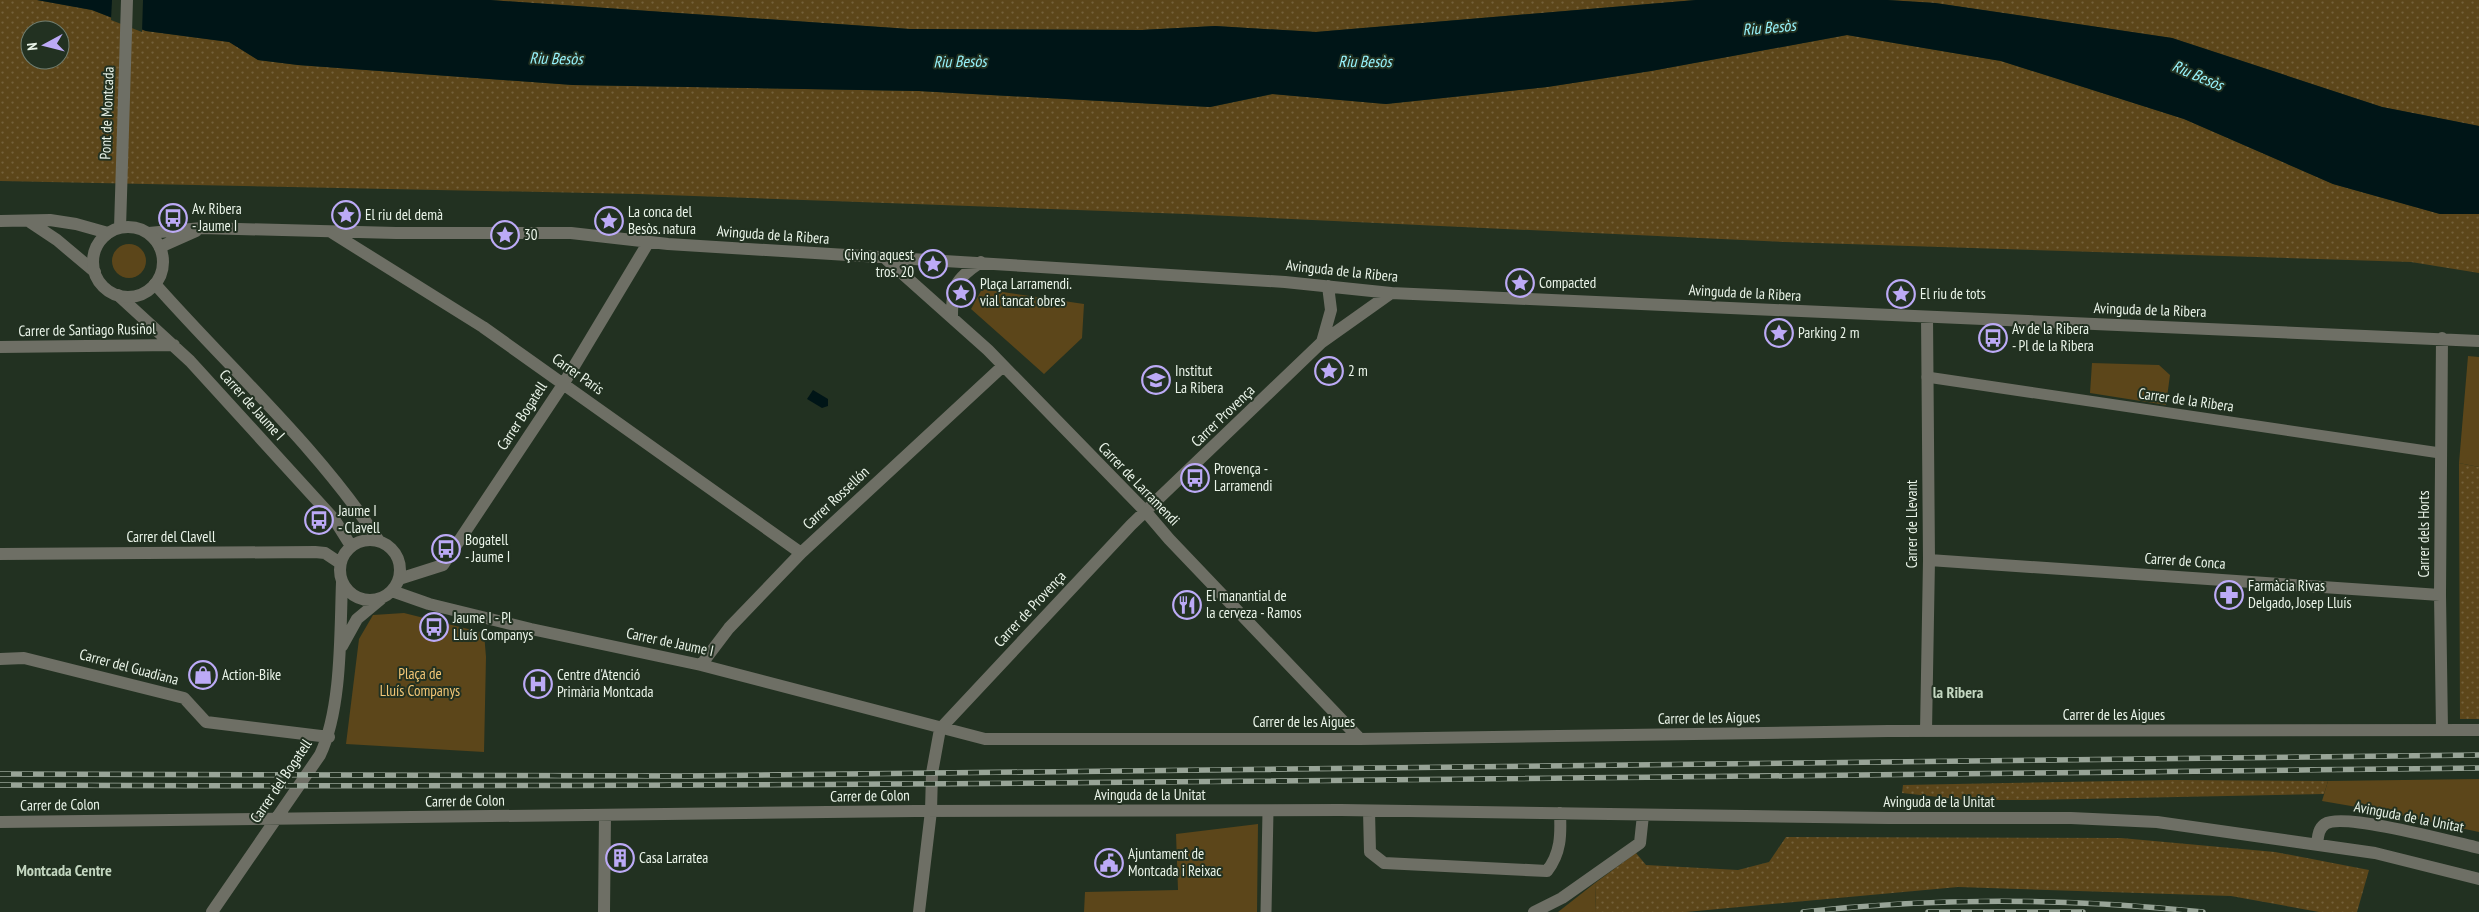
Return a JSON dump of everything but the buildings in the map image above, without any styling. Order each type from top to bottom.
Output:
[{"type":"street","name":"Pont de Montcada","points":[[114,230],[120,203],[127,0]]},
{"type":"street","points":[[0,221],[30,222],[50,220],[114,230],[140,228],[149,233],[160,247],[163,260],[162,273],[155,284],[144,293],[132,297],[118,295],[103,286],[95,272],[57,240],[30,222]]},
{"type":"street","name":"Avinguda de la Ribera","points":[[160,247],[202,228]]},
{"type":"street","name":"Avinguda de la Ribera","points":[[149,233],[202,228],[571,234],[648,243],[886,259],[981,262],[1328,286],[1391,293],[2479,341]]},
{"type":"street","points":[[95,272],[95,250],[114,230]]},
{"type":"street","name":"Carrer Paris","points":[[330,231],[483,327],[801,553]]},
{"type":"street","name":"Carrer Bogatell","points":[[399,578],[443,565],[564,383],[648,243]]},
{"type":"street","name":"Carrer de Larramendi","points":[[886,259],[952,317],[1003,366],[1146,512],[1169,539],[1360,739]]},
{"type":"street","points":[[952,317],[955,283],[966,272],[981,262]]},
{"type":"street","name":"Carrer de Jaume I","points":[[155,284],[321,465],[355,505],[379,541]]},
{"type":"street","points":[[1322,342],[1331,310],[1328,286]]},
{"type":"street","name":"Carrer Provença","points":[[1146,512],[1322,342],[1391,293]]},
{"type":"street","name":"Carrer de Jaume I","points":[[118,295],[174,345],[326,510],[351,546]]},
{"type":"street","name":"Carrer de Llevant","points":[[1926,731],[1929,560],[1927,317]]},
{"type":"street","name":"Carrer dels Horts","points":[[2442,338],[2440,452],[2442,730]]},
{"type":"street","name":"Carrer de Santiago Rusiñol","points":[[0,347],[174,345]]},
{"type":"street","name":"Carrer Rossellón","points":[[701,665],[729,628],[801,553],[1003,366]]},
{"type":"street","name":"Carrer de la Ribera","points":[[1927,377],[2440,452]]},
{"type":"street","name":"Carrer de Provença","points":[[940,729],[1131,525],[1146,512]]},
{"type":"street","points":[[363,540],[379,541],[388,546],[398,558],[399,578],[387,594],[363,600],[353,595],[342,582],[340,563],[351,546],[363,540]]},
{"type":"street","name":"Carrer del Clavell","points":[[0,554],[315,552],[325,553],[340,563]]},
{"type":"street","name":"Carrer de Conca","points":[[1929,560],[2440,595]]},
{"type":"street","name":"Carrer del Bogatell","points":[[212,912],[274,818],[320,755],[328,737],[339,653],[342,582]]},
{"type":"street","name":"Carrer de Jaume I","points":[[387,594],[522,627],[701,665],[940,729]]},
{"type":"street","name":"Carrer del Bogatell","points":[[339,653],[357,619],[387,594]]},
{"type":"street","name":"Carrer del Guadiana","points":[[0,659],[24,658],[184,698],[206,722],[328,737]]},
{"type":"street","points":[[919,912],[931,811],[932,773],[940,729]]},
{"type":"street","name":"Carrer de les Aigues","points":[[940,729],[985,739],[1360,739],[1926,731],[2479,730]]},
{"type":"street","name":"Avinguda de la Unitat","points":[[931,811],[1369,811],[2122,820],[2317,844],[2398,857],[2479,879]]},
{"type":"street","name":"Carrer de Colon","points":[[0,822],[931,811]]},
{"type":"street","points":[[1266,912],[1268,811]]},
{"type":"street","points":[[1369,811],[1370,852],[1384,863],[1547,870],[1557,859],[1561,831],[1560,813]]},
{"type":"street","points":[[1534,912],[1562,898],[1640,843],[1643,814]]},
{"type":"street","points":[[604,912],[605,815]]},
{"type":"street","name":"Avinguda de la Unitat","points":[[2317,844],[2319,831],[2324,825],[2340,820],[2405,831],[2479,848]]},
{"type":"green space","points":[[0,0],[37,0],[92,10],[146,31],[230,42],[258,60],[298,65],[573,85],[919,91],[1210,107],[1273,94],[1386,104],[1547,87],[1651,71],[1847,35],[2001,61],[2184,119],[2333,184],[2440,214],[2479,214],[2479,273],[2411,262],[1785,242],[1186,214],[638,194],[0,181]]},
{"type":"green space","points":[[490,0],[1696,0],[1316,32],[1215,26],[1142,30],[909,29]]},
{"type":"green space","points":[[1887,0],[2479,0],[2479,126],[2382,107],[2172,38],[1935,3]]},
{"type":"green space","points":[[129,244],[136,245],[141,249],[145,254],[145,268],[141,273],[136,277],[129,278],[122,277],[117,273],[113,268],[112,261],[113,254],[117,249],[122,245]]},
{"type":"green space","points":[[982,289],[1084,304],[1082,338],[1044,374],[971,309]]},
{"type":"green space","points":[[2468,356],[2479,357],[2479,467],[2459,463]]},
{"type":"green space","points":[[2092,363],[2159,365],[2170,375],[2166,405],[2090,393]]},
{"type":"green space","points":[[2459,463],[2479,467],[2479,719],[2460,719]]},
{"type":"green space","name":"Plaça de Lluís Companys","points":[[404,613],[484,633],[486,657],[484,752],[346,744],[359,639],[373,615]]},
{"type":"green space","points":[[2479,779],[2479,832],[2322,801],[2328,781]]},
{"type":"green space","points":[[2173,780],[2328,781],[2324,794],[1966,800],[1902,793],[1903,785]]},
{"type":"green space","points":[[1258,824],[1257,912],[1084,912],[1085,892],[1178,890],[1176,834]]},
{"type":"green space","points":[[1786,837],[2121,838],[2275,852],[2369,870],[2357,912],[2319,912],[2231,896],[1958,887],[1686,912],[1596,912],[1595,883],[1636,853],[1646,865],[1738,870],[1769,862]]},
{"type":"green space","points":[[1595,883],[1596,912],[1558,912]]},
{"type":"water","name":"Riu Besòs","points":[[37,0],[490,0],[909,29],[1142,30],[1215,26],[1316,32],[1696,0],[1887,0],[1935,3],[2172,38],[2382,107],[2479,126],[2479,214],[2440,214],[2333,184],[2184,119],[2001,61],[1847,35],[1651,71],[1547,87],[1386,104],[1272,94],[1210,107],[919,91],[573,85],[298,65],[258,60],[229,42],[146,31],[92,10]]},
{"type":"water","points":[[813,390],[828,399],[828,406],[822,408],[807,399]]},
{"type":"pier","points":[[112,0],[143,0],[142,32],[111,20]]},
{"type":"railway","points":[[0,774],[687,776],[2479,755]]},
{"type":"railway","points":[[0,785],[930,784],[2479,768]]},
{"type":"railway","points":[[1803,912],[1903,904],[2003,901],[2103,904],[2203,912]]},
{"type":"railway","points":[[1928,912],[2083,912]]},
{"type":"place","name":"El riu del demà","points":[[346,215]]},
{"type":"place","name":"Av. Ribera - Jaume I","points":[[173,218]]},
{"type":"place","name":"La conca del Besòs. natura","points":[[609,221]]},
{"type":"place","name":"30","points":[[505,235]]},
{"type":"place","name":"Çiving aquest tros. 20","points":[[933,264]]},
{"type":"place","name":"Compacted","points":[[1520,283]]},
{"type":"place","name":"Plaça Larramendi. vial tancat obres","points":[[961,293]]},
{"type":"place","name":"El riu de tots","points":[[1901,294]]},
{"type":"place","name":"Parking 2 m","points":[[1779,333]]},
{"type":"place","name":"Av de la Ribera - Pl de la Ribera","points":[[1993,338]]},
{"type":"place","name":"2 m","points":[[1329,371]]},
{"type":"place","name":"Institut La Ribera","points":[[1156,380]]},
{"type":"place","name":"Provença - Larramendi","points":[[1195,478]]},
{"type":"place","name":"Jaume I - Clavell","points":[[319,520]]},
{"type":"place","name":"Bogatell - Jaume I","points":[[446,549]]},
{"type":"place","name":"Farmàcia Rivas Delgado, Josep Lluís","points":[[2229,595]]},
{"type":"place","name":"El manantial de la cerveza - Ramos","points":[[1187,605]]},
{"type":"place","name":"Jaume I - Pl Lluís Companys","points":[[434,627]]},
{"type":"place","name":"Action-Bike","points":[[203,675]]},
{"type":"place","name":"Centre d'Atenció Primària Montcada","points":[[538,684]]},
{"type":"place","name":"Casa Larratea","points":[[620,858]]},
{"type":"place","name":"Ajuntament de Montcada i Reixac","points":[[1109,863]]},
{"type":"district","name":"la Ribera","points":[[1958,692]]},
{"type":"district","name":"Montcada Centre","points":[[64,870]]}]
